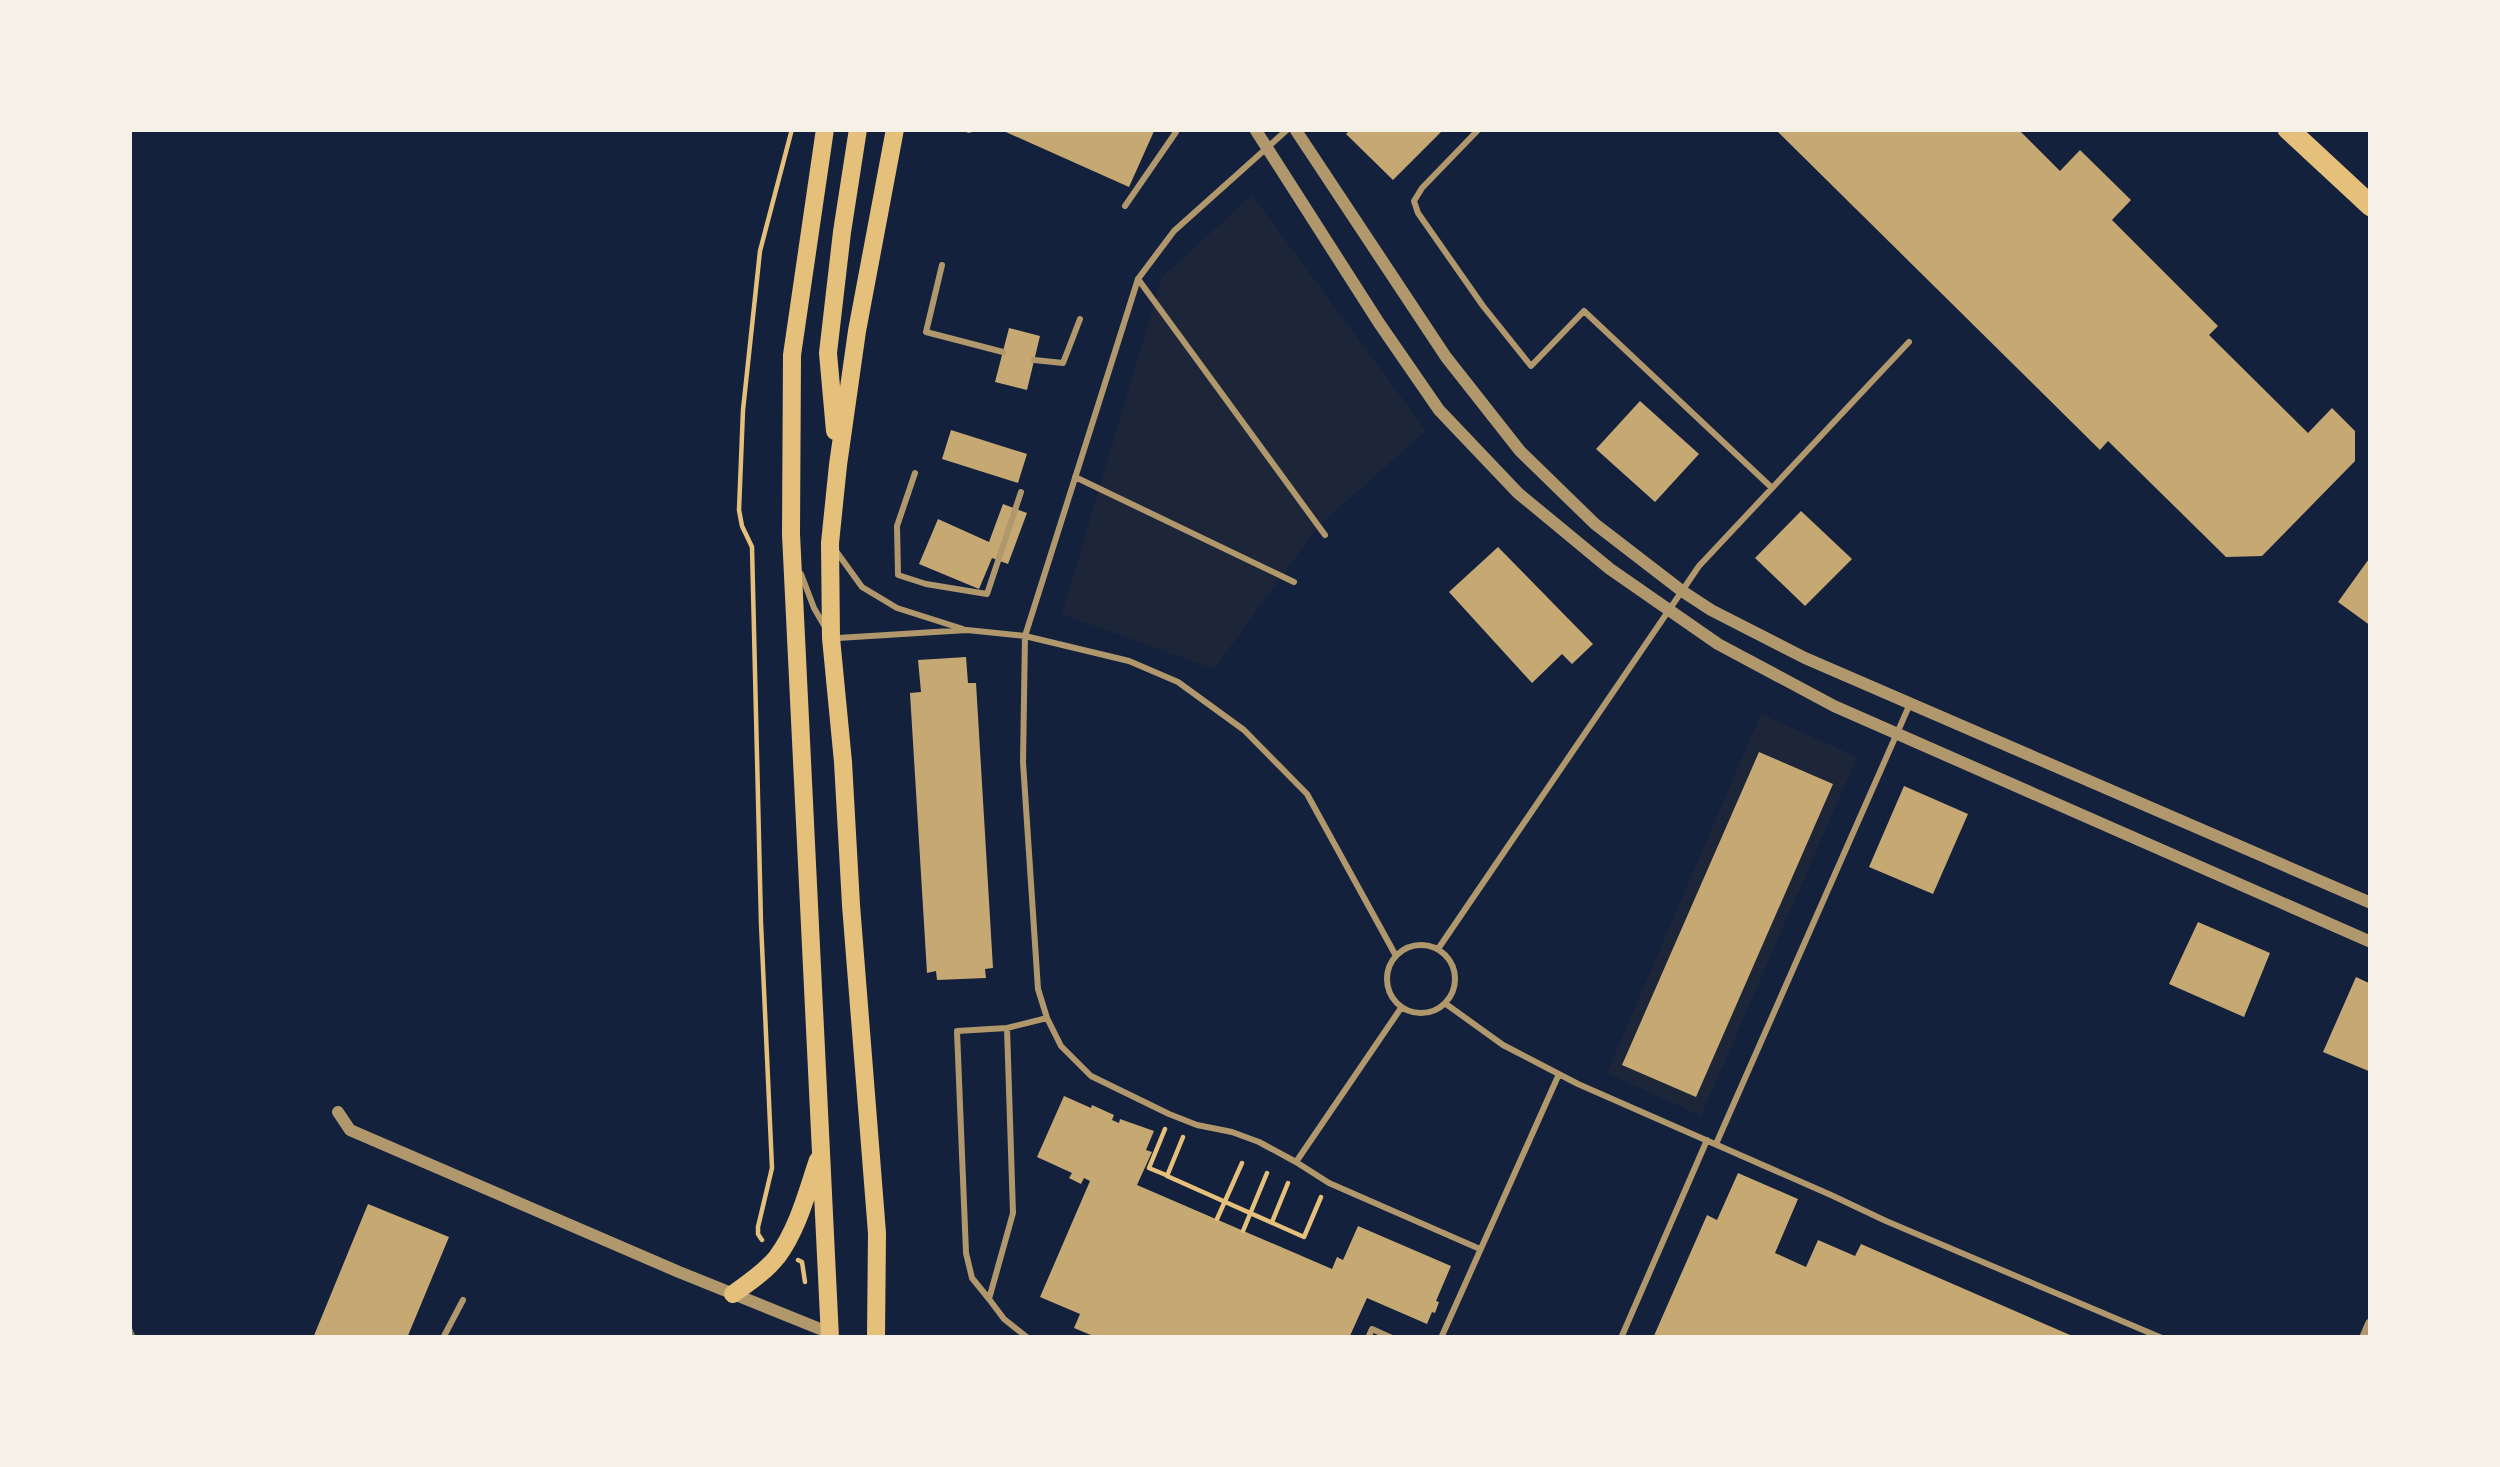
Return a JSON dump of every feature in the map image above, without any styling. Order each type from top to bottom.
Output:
[{"type":"main road","points":[[825,129],[792,355],[791,534],[830,1335]]},
{"type":"main road","points":[[838,465],[828,353],[859,129]]},
{"type":"main road","points":[[876,1338],[877,1233],[831,638],[830,542],[857,331],[895,129]]},
{"type":"main road","points":[[2288,129],[2371,206]]},
{"type":"main road","points":[[733,1294],[781,1251],[821,1149]]},
{"type":"street","points":[[1255,129],[1438,410],[1518,493],[1610,569],[1779,679],[2371,942]]},
{"type":"street","points":[[1292,129],[1446,357],[1520,451],[1595,524],[1682,591],[1805,658],[2371,903]]},
{"type":"street","points":[[338,1112],[350,1130],[830,1335]]},
{"type":"street","points":[[2365,1338],[2371,1324]]},
{"type":"lane","points":[[1125,206],[1175,129]]},
{"type":"lane","points":[[1292,129],[1174,231],[1138,279],[1025,636],[1023,762],[1036,970],[1047,1018],[1061,1046],[1091,1076],[1197,1125],[1258,1142],[1329,1183],[1480,1250]]},
{"type":"lane","points":[[1479,129],[1414,200],[1418,213],[1483,307],[1532,366],[1584,311],[1771,487]]},
{"type":"lane","points":[[942,265],[926,332],[1003,352]]},
{"type":"lane","points":[[1138,279],[1325,535]]},
{"type":"lane","points":[[1034,360],[1064,363],[1080,320]]},
{"type":"lane","points":[[1438,949],[1699,566],[1909,342]]},
{"type":"lane","points":[[915,473],[897,526],[898,575],[926,584],[987,594],[1021,492]]},
{"type":"lane","points":[[1075,477],[1294,582]]},
{"type":"lane","points":[[791,534],[804,583],[831,638],[967,630],[1025,636],[1098,652],[1178,682],[1244,730],[1307,794],[1396,956]]},
{"type":"lane","points":[[830,542],[862,587],[897,608],[967,630]]},
{"type":"lane","points":[[1716,1144],[1910,703]]},
{"type":"lane","points":[[1419,944],[1438,949],[1453,969],[1452,993],[1446,1004],[1424,1014],[1401,1009],[1388,989],[1387,976],[1396,956],[1419,944]]},
{"type":"lane","points":[[1446,1004],[1503,1045],[1559,1074],[2162,1338]]},
{"type":"lane","points":[[1296,1162],[1401,1009]]},
{"type":"lane","points":[[1028,1338],[1004,1319],[972,1278],[966,1253],[957,1031],[1007,1028],[1047,1018]]},
{"type":"lane","points":[[989,1299],[1013,1213],[1007,1028]]},
{"type":"lane","points":[[1441,1338],[1559,1074]]},
{"type":"lane","points":[[1621,1338],[1707,1140]]},
{"type":"lane","points":[[443,1338],[463,1300]]},
{"type":"lane","points":[[1368,1338],[1372,1329],[1392,1338]]},
{"type":"path","points":[[766,1242],[758,1234],[772,1168],[752,547],[739,510],[743,410],[760,250],[792,129]]},
{"type":"path","points":[[1165,1130],[1149,1168],[1304,1237],[1321,1197]]},
{"type":"path","points":[[1167,1176],[1184,1137]]},
{"type":"path","points":[[1217,1219],[1242,1162]]},
{"type":"path","points":[[1243,1231],[1267,1174]]},
{"type":"path","points":[[1271,1222],[1288,1183]]},
{"type":"path","points":[[791,1256],[802,1262],[806,1289]]},
{"type":"shaded area","points":[[1252,195],[1426,431],[1319,525],[1214,669],[1062,614],[1162,277]]},
{"type":"shaded area","points":[[1761,714],[1857,757],[1701,1116],[1607,1073]]},
{"type":"building","points":[[999,129],[1155,129],[1129,187]]},
{"type":"building","points":[[1351,129],[1444,129],[1393,180],[1346,134]]},
{"type":"building","points":[[1775,129],[2018,129],[2060,171],[2080,150],[2131,200],[2112,220],[2218,326],[2209,335],[2308,433],[2332,408],[2355,431],[2355,461],[2262,556],[2226,557],[2108,441],[2100,450]]},
{"type":"building","points":[[1009,328],[1040,336],[1027,390],[995,382]]},
{"type":"building","points":[[1640,401],[1699,454],[1655,502],[1596,449]]},
{"type":"building","points":[[951,430],[1027,454],[1018,483],[942,459]]},
{"type":"building","points":[[1003,504],[1027,513],[1008,564],[992,558],[979,589],[919,564],[938,519],[989,542]]},
{"type":"building","points":[[1801,511],[1852,559],[1805,606],[1755,558]]},
{"type":"building","points":[[1498,547],[1593,644],[1572,664],[1562,654],[1532,683],[1449,592]]},
{"type":"building","points":[[2371,556],[2371,626],[2338,602]]},
{"type":"building","points":[[966,657],[968,683],[976,683],[993,968],[985,969],[986,978],[937,980],[936,971],[927,973],[910,693],[921,692],[918,660]]},
{"type":"building","points":[[1759,752],[1833,784],[1696,1097],[1622,1065]]},
{"type":"building","points":[[1904,786],[1968,814],[1933,894],[1869,867]]},
{"type":"building","points":[[2198,922],[2270,953],[2244,1017],[2169,984]]},
{"type":"building","points":[[2356,977],[2371,984],[2371,1072],[2323,1052]]},
{"type":"building","points":[[1064,1096],[1114,1115],[1112,1120],[1119,1123],[1120,1119],[1154,1131],[1146,1150],[1152,1152],[1137,1185],[1332,1269],[1337,1257],[1343,1260],[1358,1226],[1451,1266],[1435,1313],[1427,1324],[1367,1298],[1349,1338],[1098,1338],[1074,1328],[1080,1314],[1040,1297],[1090,1181],[1084,1178],[1081,1184],[1069,1178],[1072,1173],[1037,1157]]},
{"type":"building","points":[[1738,1173],[1798,1199],[1775,1253],[1806,1267],[1818,1240],[1855,1256],[1861,1244],[2077,1338],[1653,1338],[1707,1215],[1717,1220]]},
{"type":"building","points":[[368,1204],[449,1237],[407,1338],[313,1338]]},
{"type":"railway","points":[[129,1331],[132,1338]]}]
